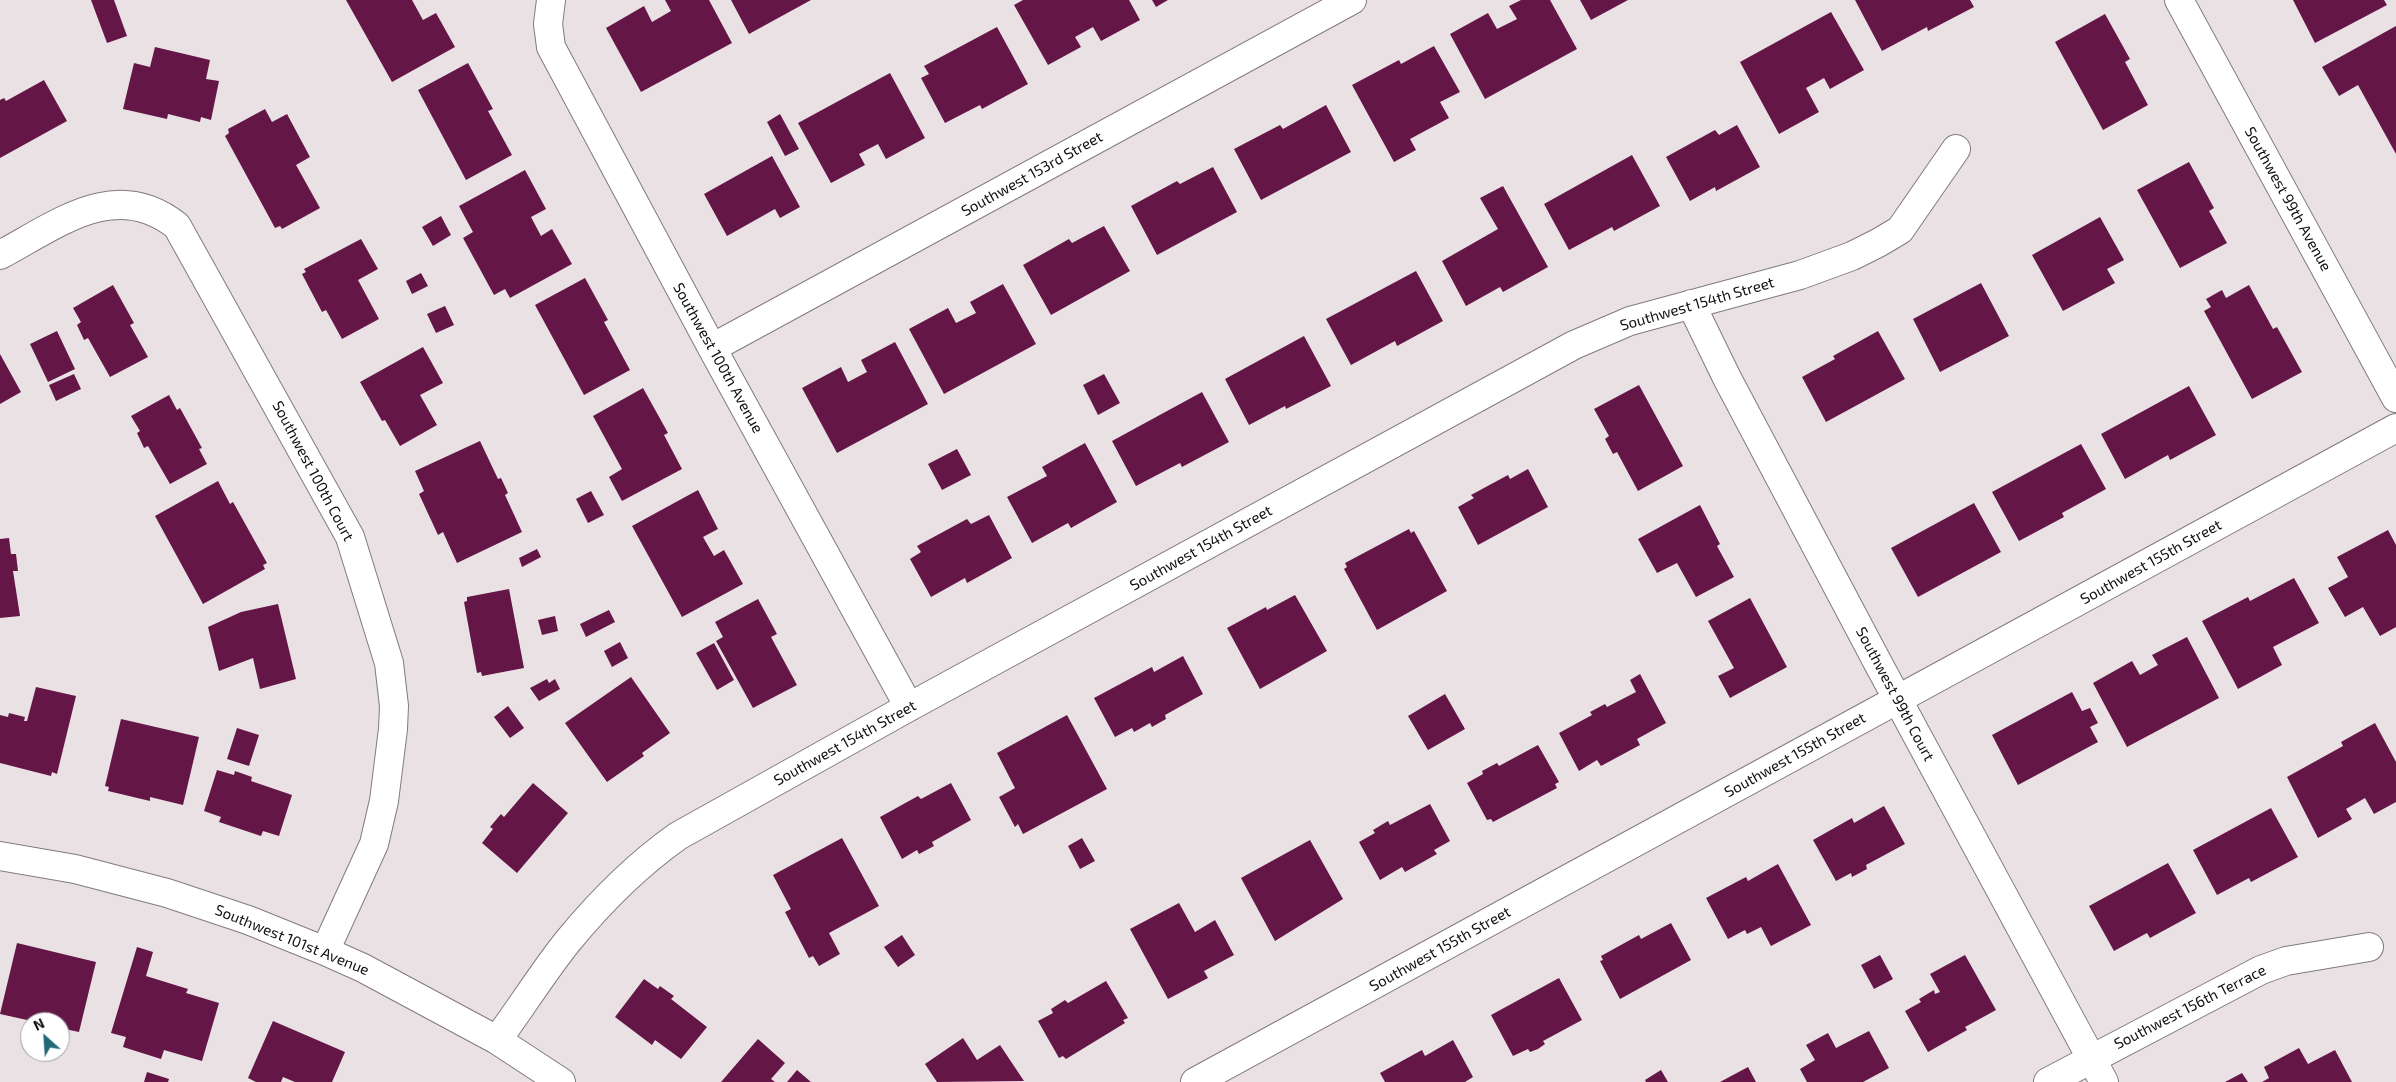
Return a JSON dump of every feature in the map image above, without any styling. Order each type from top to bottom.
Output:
[{"type":"street","name":"Southwest 153rd Street","points":[[712,348],[1352,0]]},
{"type":"street","name":"Southwest 99th Avenue","points":[[2179,0],[2396,398]]},
{"type":"street","name":"Southwest 100th Avenue","points":[[551,1],[548,35],[551,47],[712,348],[909,707]]},
{"type":"street","name":"Southwest 154th Street","points":[[497,1040],[568,942],[621,883],[659,849],[678,836],[909,707],[1574,345],[1611,328],[1691,304],[1800,275],[1852,256],[1900,230],[1956,149]]},
{"type":"street","name":"Southwest 100th Court","points":[[0,255],[90,209],[135,204],[160,213],[177,226],[350,537],[389,663],[393,685],[393,729],[384,801],[374,844],[325,951]]},
{"type":"street","name":"Southwest 99th Court","points":[[1691,304],[1720,366],[2104,1082]]},
{"type":"street","name":"Southwest 155th Street","points":[[1195,1082],[2396,428]]},
{"type":"street","name":"Southwest 101st Avenue","points":[[0,856],[75,869],[167,893],[248,920],[325,951],[363,968],[497,1040],[561,1082]]},
{"type":"street","name":"Southwest 156th Terrace","points":[[2048,1082],[2261,970],[2286,961],[2369,947]]},
{"type":"building","points":[[91,0],[114,0],[127,36],[107,43]]},
{"type":"building","points":[[346,0],[412,0],[423,20],[436,13],[455,47],[392,82]]},
{"type":"building","points":[[665,0],[709,0],[732,43],[641,92],[606,28],[644,6],[652,22],[671,11]]},
{"type":"building","points":[[731,0],[811,0],[749,34]]},
{"type":"building","points":[[1023,0],[1129,0],[1140,20],[1101,41],[1093,27],[1075,37],[1081,47],[1048,65],[1014,5]]},
{"type":"building","points":[[1152,0],[1168,0],[1156,7]]},
{"type":"building","points":[[1521,0],[1550,0],[1577,49],[1485,99],[1450,34],[1488,13],[1497,29],[1517,19],[1509,6]]},
{"type":"building","points":[[1580,0],[1628,0],[1591,20]]},
{"type":"building","points":[[1855,0],[1970,0],[1974,7],[1928,31],[1927,27],[1882,51]]},
{"type":"building","points":[[2293,0],[2384,0],[2387,5],[2315,43]]},
{"type":"building","points":[[1831,12],[1864,70],[1830,89],[1824,78],[1806,88],[1819,112],[1779,134],[1740,62]]},
{"type":"building","points":[[2105,14],[2130,59],[2125,62],[2148,105],[2103,130],[2055,42]]},
{"type":"building","points":[[2396,26],[2396,154],[2358,85],[2339,96],[2322,67]]},
{"type":"building","points":[[997,27],[1028,84],[982,109],[980,105],[945,123],[921,78],[929,74],[924,66]]},
{"type":"building","points":[[1434,46],[1460,92],[1440,102],[1449,118],[1410,139],[1416,150],[1394,162],[1352,85],[1399,60],[1401,64]]},
{"type":"building","points":[[155,47],[210,60],[206,79],[219,81],[211,120],[201,117],[200,122],[168,114],[167,119],[123,109],[134,63],[150,67]]},
{"type":"building","points":[[468,63],[493,109],[488,111],[512,155],[466,180],[418,90]]},
{"type":"building","points":[[890,73],[925,138],[886,159],[878,144],[859,154],[865,165],[831,183],[798,123]]},
{"type":"building","points":[[44,80],[67,121],[0,158],[0,100],[4,98],[6,101]]},
{"type":"building","points":[[1326,105],[1351,152],[1261,200],[1234,149],[1280,125],[1283,129]]},
{"type":"building","points":[[265,109],[272,122],[287,114],[310,157],[296,165],[320,208],[282,229],[280,226],[275,228],[225,136],[229,133],[228,129]]},
{"type":"building","points":[[780,114],[799,149],[785,156],[767,122]]},
{"type":"building","points":[[1737,125],[1760,167],[1716,191],[1715,187],[1690,201],[1666,157],[1715,130],[1719,135]]},
{"type":"building","points":[[1632,155],[1660,206],[1614,231],[1612,227],[1569,250],[1544,204]]},
{"type":"building","points":[[772,156],[800,207],[780,218],[775,209],[727,236],[704,194]]},
{"type":"building","points":[[2189,162],[2214,208],[2209,211],[2227,243],[2180,268],[2137,190]]},
{"type":"building","points":[[1213,167],[1237,212],[1157,255],[1131,206],[1177,181],[1180,184]]},
{"type":"building","points":[[525,170],[546,209],[531,217],[541,236],[552,229],[572,264],[510,298],[505,289],[494,295],[463,238],[473,232],[459,206]]},
{"type":"building","points":[[1503,186],[1548,267],[1503,292],[1500,287],[1466,306],[1442,261],[1498,229],[1480,198]]},
{"type":"building","points":[[441,216],[451,235],[433,246],[422,227]]},
{"type":"building","points":[[2100,217],[2124,260],[2107,269],[2115,283],[2063,311],[2032,255]]},
{"type":"building","points":[[1104,226],[1130,271],[1051,315],[1023,265],[1069,239],[1072,243]]},
{"type":"building","points":[[361,239],[378,269],[358,280],[379,319],[342,339],[326,310],[322,312],[302,274],[306,272],[304,269]]},
{"type":"building","points":[[1416,271],[1443,321],[1397,346],[1395,341],[1351,365],[1326,319]]},
{"type":"building","points":[[421,273],[428,286],[412,294],[406,281]]},
{"type":"building","points":[[585,278],[608,320],[604,322],[630,370],[584,395],[535,305]]},
{"type":"building","points":[[1981,283],[2009,336],[1940,372],[1913,319]]},
{"type":"building","points":[[1003,284],[1036,344],[944,394],[909,329],[948,308],[956,323],[976,313],[970,302]]},
{"type":"building","points":[[113,285],[134,323],[130,325],[148,357],[110,377],[88,338],[84,340],[77,325],[81,322],[73,308]]},
{"type":"building","points":[[2249,285],[2273,329],[2277,327],[2302,372],[2252,399],[2204,311],[2211,307],[2206,299],[2222,290],[2226,298]]},
{"type":"building","points":[[445,306],[454,325],[436,333],[427,314]]},
{"type":"building","points":[[57,331],[75,369],[48,382],[30,344]]},
{"type":"building","points":[[1878,331],[1905,379],[1826,422],[1802,377],[1835,359],[1833,356]]},
{"type":"building","points":[[1304,336],[1331,386],[1286,409],[1285,406],[1249,425],[1225,379]]},
{"type":"building","points":[[895,342],[928,404],[837,453],[802,388],[841,367],[848,382],[867,372],[861,360]]},
{"type":"building","points":[[423,347],[443,383],[420,395],[437,425],[400,446],[385,420],[382,421],[360,382]]},
{"type":"building","points":[[0,354],[21,392],[0,404]]},
{"type":"building","points":[[74,374],[81,389],[56,401],[49,385]]},
{"type":"building","points":[[1104,374],[1120,403],[1098,415],[1083,385]]},
{"type":"building","points":[[1639,385],[1683,466],[1638,491],[1617,452],[1613,454],[1605,439],[1609,436],[1594,409]]},
{"type":"building","points":[[2189,386],[2216,435],[2170,460],[2168,455],[2125,479],[2101,434]]},
{"type":"building","points":[[643,388],[668,433],[664,435],[682,469],[622,501],[609,477],[622,469],[593,416]]},
{"type":"building","points":[[1202,392],[1229,442],[1182,467],[1180,463],[1136,486],[1112,441]]},
{"type":"building","points":[[169,395],[177,410],[180,408],[202,448],[199,449],[207,464],[170,484],[148,446],[144,448],[137,433],[140,431],[131,416]]},
{"type":"building","points":[[480,441],[498,479],[501,478],[508,493],[505,495],[522,532],[457,563],[443,532],[438,535],[419,494],[424,491],[415,471]]},
{"type":"building","points":[[1085,443],[1117,502],[1071,528],[1068,523],[1032,543],[1007,497],[1047,476],[1042,467]]},
{"type":"building","points":[[2081,444],[2106,489],[2062,513],[2064,517],[2019,541],[1992,492]]},
{"type":"building","points":[[957,449],[971,475],[942,490],[928,464]]},
{"type":"building","points":[[1528,469],[1548,507],[1478,545],[1458,507],[1474,498],[1471,495],[1508,475],[1510,479]]},
{"type":"building","points":[[218,481],[230,504],[233,502],[267,563],[263,565],[265,569],[203,604],[155,516]]},
{"type":"building","points":[[698,490],[718,529],[703,537],[714,556],[724,550],[743,584],[682,617],[632,526]]},
{"type":"building","points":[[591,491],[604,515],[588,523],[576,499]]},
{"type":"building","points":[[1974,503],[2001,552],[1918,597],[1891,548]]},
{"type":"building","points":[[1700,505],[1720,544],[1717,546],[1734,577],[1696,597],[1677,563],[1657,573],[1638,539]]},
{"type":"building","points":[[989,515],[1012,558],[967,583],[965,578],[931,597],[910,559],[921,552],[917,546],[967,519],[971,524]]},
{"type":"building","points":[[1409,529],[1411,533],[1414,531],[1447,591],[1377,630],[1344,569],[1347,567],[1345,563]]},
{"type":"building","points":[[2388,530],[2396,545],[2396,627],[2380,636],[2363,607],[2345,617],[2328,588],[2348,577],[2337,557]]},
{"type":"building","points":[[9,538],[11,554],[16,554],[18,571],[13,571],[20,616],[0,618],[0,539]]},
{"type":"building","points":[[537,549],[541,557],[522,567],[519,558]]},
{"type":"building","points":[[2294,578],[2319,623],[2273,647],[2282,665],[2238,689],[2202,621],[2248,597],[2250,601]]},
{"type":"building","points":[[509,589],[524,668],[482,676],[481,672],[477,673],[464,602],[467,601],[467,597]]},
{"type":"building","points":[[1295,595],[1327,651],[1260,689],[1227,628],[1266,607],[1267,610]]},
{"type":"building","points":[[1750,598],[1787,667],[1730,698],[1718,676],[1734,668],[1708,621]]},
{"type":"building","points":[[758,599],[777,634],[771,637],[797,685],[753,708],[716,641],[723,637],[715,622]]},
{"type":"building","points":[[278,604],[296,679],[260,689],[253,658],[219,671],[208,627],[241,612]]},
{"type":"building","points":[[609,610],[615,622],[586,637],[580,624]]},
{"type":"building","points":[[555,616],[558,631],[542,635],[538,620]]},
{"type":"building","points":[[2187,637],[2219,698],[2127,747],[2093,683],[2132,661],[2140,675],[2158,665],[2152,655]]},
{"type":"building","points":[[620,642],[628,658],[612,667],[604,651]]},
{"type":"building","points":[[714,643],[734,680],[717,690],[696,653]]},
{"type":"building","points":[[1183,656],[1203,694],[1165,715],[1166,719],[1152,727],[1150,723],[1134,732],[1132,728],[1115,737],[1094,698],[1152,667],[1154,672]]},
{"type":"building","points":[[1640,674],[1666,723],[1637,739],[1640,745],[1601,766],[1597,760],[1579,771],[1559,733],[1592,715],[1590,712],[1605,704],[1607,707],[1636,692],[1630,680]]},
{"type":"building","points":[[631,677],[670,733],[642,753],[644,756],[607,782],[565,723]]},
{"type":"building","points":[[547,679],[549,683],[555,679],[560,689],[539,701],[530,688]]},
{"type":"building","points":[[36,687],[76,696],[57,774],[52,772],[51,776],[0,763],[0,715],[8,717],[9,713],[25,717],[24,721],[27,721]]},
{"type":"building","points":[[2072,692],[2082,711],[2090,708],[2098,723],[2090,727],[2098,742],[2018,785],[1992,735]]},
{"type":"building","points":[[1445,694],[1465,729],[1428,750],[1408,716]]},
{"type":"building","points":[[508,706],[524,728],[510,738],[494,717]]},
{"type":"building","points":[[1067,715],[1107,789],[1023,834],[1018,824],[1015,827],[999,797],[1015,788],[997,753]]},
{"type":"building","points":[[121,719],[199,737],[183,805],[150,797],[150,801],[108,791],[109,787],[105,786]]},
{"type":"building","points":[[2375,723],[2396,762],[2396,802],[2374,814],[2365,798],[2346,809],[2352,819],[2318,838],[2287,777],[2343,746],[2341,742]]},
{"type":"building","points":[[237,728],[259,735],[249,766],[227,759]]},
{"type":"building","points":[[1538,745],[1559,782],[1555,784],[1557,788],[1493,822],[1491,819],[1487,820],[1467,783],[1483,774],[1482,771],[1497,763],[1499,766]]},
{"type":"building","points":[[217,770],[234,775],[235,771],[252,777],[251,781],[292,795],[279,836],[263,831],[261,836],[219,822],[221,817],[204,811]]},
{"type":"building","points":[[533,783],[568,813],[517,873],[482,843],[493,829],[490,827],[501,814],[504,817]]},
{"type":"building","points":[[951,783],[971,820],[932,842],[934,846],[919,854],[917,850],[902,859],[880,817],[918,796],[921,799]]},
{"type":"building","points":[[1430,804],[1450,841],[1434,850],[1437,854],[1405,872],[1402,867],[1380,880],[1359,842],[1375,833],[1373,830],[1388,821],[1390,825]]},
{"type":"building","points":[[1884,806],[1905,844],[1866,865],[1867,869],[1852,877],[1851,873],[1836,881],[1813,840],[1852,818],[1854,823]]},
{"type":"building","points":[[2271,808],[2298,857],[2251,882],[2249,878],[2217,895],[2193,850]]},
{"type":"building","points":[[842,838],[879,906],[829,933],[840,954],[819,966],[813,956],[809,958],[785,912],[791,909],[773,875]]},
{"type":"building","points":[[1082,838],[1095,861],[1080,869],[1068,846]]},
{"type":"building","points":[[1310,840],[1343,899],[1275,941],[1241,878]]},
{"type":"building","points":[[2168,863],[2196,913],[2150,938],[2147,933],[2114,951],[2089,906]]},
{"type":"building","points":[[1778,864],[1811,925],[1771,946],[1761,927],[1747,934],[1745,930],[1728,939],[1706,898],[1746,877],[1748,881]]},
{"type":"building","points":[[1179,903],[1195,932],[1215,920],[1234,955],[1204,971],[1208,978],[1168,999],[1130,929]]},
{"type":"building","points":[[1671,923],[1691,960],[1620,999],[1600,961],[1603,960],[1601,956],[1639,935],[1641,939]]},
{"type":"building","points":[[902,935],[915,955],[898,967],[884,947]]},
{"type":"building","points":[[17,943],[96,962],[79,1032],[70,1030],[70,1012],[20,1012],[20,1018],[0,1014]]},
{"type":"building","points":[[137,947],[153,952],[146,976],[188,989],[186,993],[219,1003],[202,1061],[164,1050],[161,1059],[123,1047],[126,1037],[111,1033]]},
{"type":"building","points":[[1880,955],[1893,979],[1874,989],[1861,965]]},
{"type":"building","points":[[1965,955],[1996,1010],[1965,1027],[1967,1030],[1928,1052],[1905,1011],[1921,1002],[1919,999],[1934,990],[1935,994],[1940,992],[1930,974]]},
{"type":"building","points":[[1559,978],[1582,1020],[1543,1041],[1545,1044],[1538,1049],[1530,1052],[1528,1049],[1513,1056],[1491,1015]]},
{"type":"building","points":[[644,979],[658,989],[660,986],[674,996],[671,999],[707,1027],[681,1059],[655,1040],[652,1045],[615,1017]]},
{"type":"building","points":[[1106,981],[1128,1018],[1123,1020],[1125,1023],[1066,1059],[1063,1056],[1059,1058],[1038,1021],[1053,1013],[1051,1009],[1065,1000],[1068,1003]]},
{"type":"building","points":[[273,1021],[345,1052],[332,1082],[295,1082],[283,1077],[281,1082],[256,1082],[248,1078]]},
{"type":"building","points":[[1869,1031],[1889,1068],[1863,1082],[1807,1082],[1800,1069],[1815,1060],[1806,1045],[1828,1033],[1836,1048]]},
{"type":"building","points":[[963,1038],[977,1060],[1000,1045],[1024,1081],[937,1082],[925,1064]]},
{"type":"building","points":[[758,1039],[785,1063],[771,1079],[775,1082],[721,1082]]},
{"type":"building","points":[[1453,1040],[1473,1077],[1465,1082],[1385,1082],[1380,1073],[1422,1050],[1425,1056]]},
{"type":"building","points":[[2299,1048],[2308,1064],[2335,1050],[2352,1082],[2262,1082],[2269,1078],[2264,1067]]},
{"type":"building","points":[[1748,1067],[1756,1082],[1720,1082]]},
{"type":"building","points":[[797,1070],[811,1082],[787,1082]]},
{"type":"building","points":[[1661,1070],[1668,1082],[1646,1082],[1645,1080]]},
{"type":"building","points":[[147,1072],[169,1079],[168,1082],[144,1082]]},
{"type":"building","points":[[2242,1073],[2248,1082],[2225,1082]]}]
